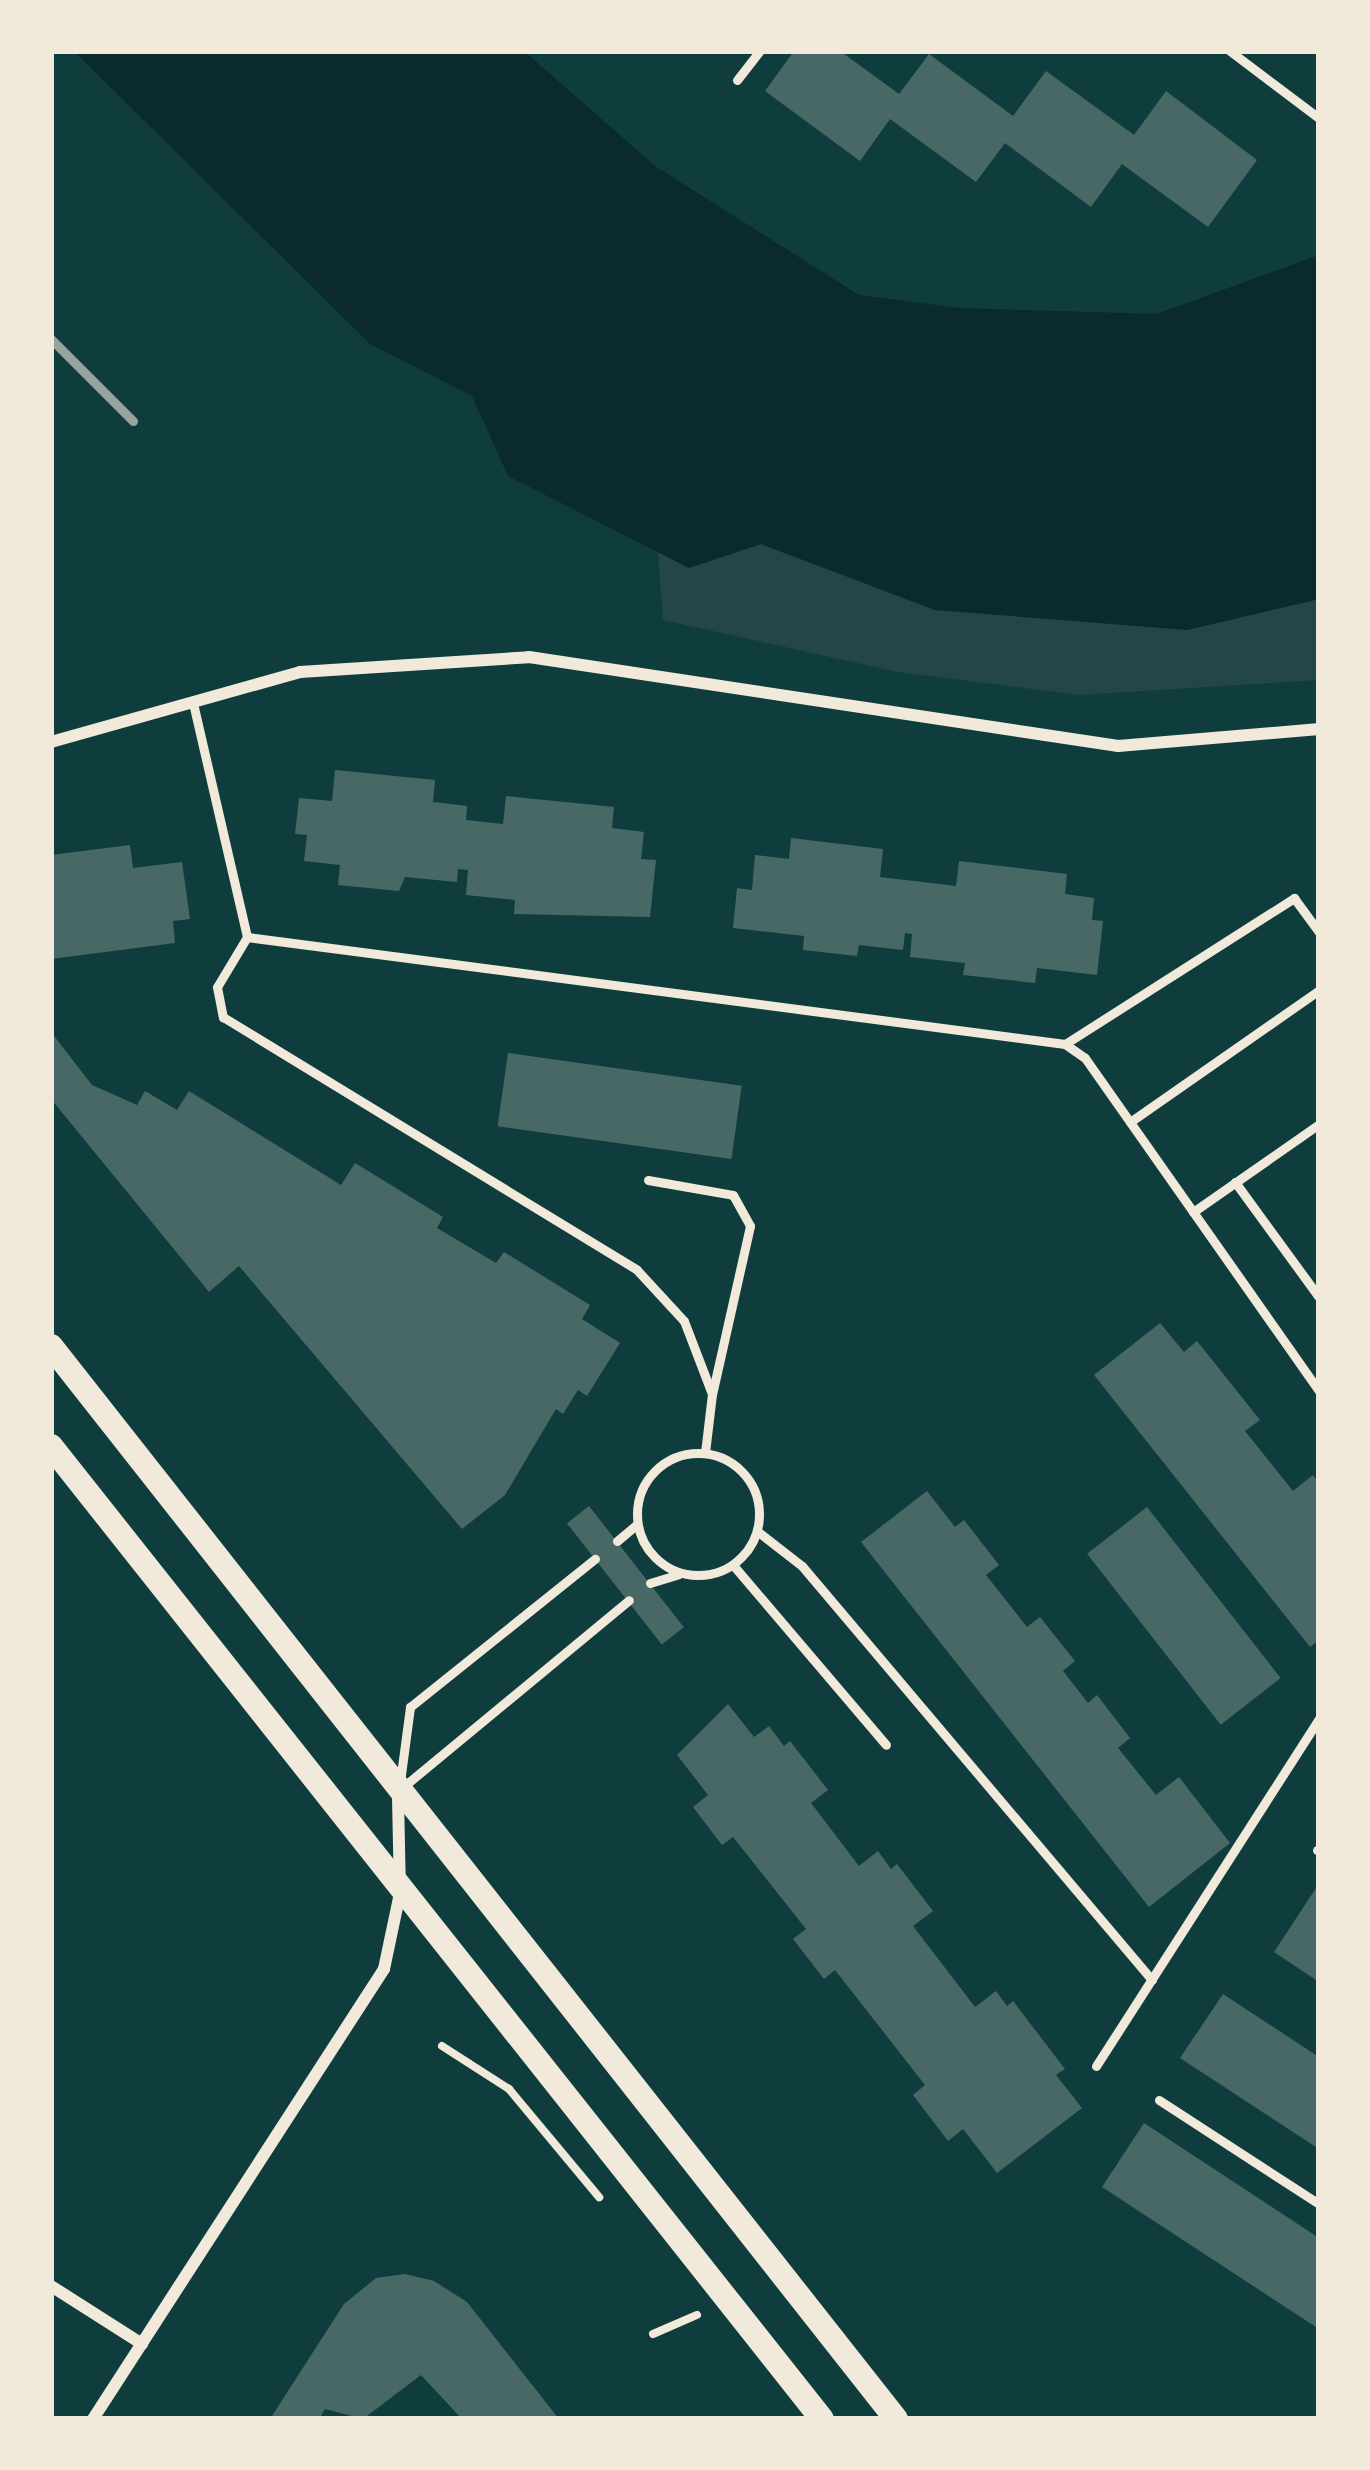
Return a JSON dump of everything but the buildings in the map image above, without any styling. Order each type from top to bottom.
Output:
[{"type":"main road","points":[[51,1346],[896,2419]]},
{"type":"main road","points":[[51,1446],[400,1893],[822,2419]]},
{"type":"street","points":[[51,742],[300,672],[529,657],[1118,746],[1319,729]]},
{"type":"street","points":[[93,2419],[384,1969],[400,1893],[398,1790]]},
{"type":"street","points":[[51,2286],[142,2344]]},
{"type":"lane","points":[[737,80],[760,51]]},
{"type":"lane","points":[[1230,51],[1319,118]]},
{"type":"lane","points":[[193,703],[247,937],[217,987],[223,1017],[637,1270],[684,1321],[712,1394]]},
{"type":"lane","points":[[1065,1044],[1294,898],[1319,932]]},
{"type":"lane","points":[[247,937],[1065,1044],[1085,1058],[1319,1391]]},
{"type":"lane","points":[[1130,1122],[1319,990]]},
{"type":"lane","points":[[1193,1212],[1319,1124]]},
{"type":"lane","points":[[648,1180],[733,1195],[750,1226],[712,1394],[705,1453]]},
{"type":"lane","points":[[1235,1182],[1319,1297]]},
{"type":"lane","points":[[617,1541],[637,1524],[653,1471],[705,1453],[725,1459],[754,1490],[757,1532],[733,1565],[650,1583]]},
{"type":"lane","points":[[637,1524],[653,1557],[682,1573]]},
{"type":"lane","points":[[757,1532],[802,1566],[1152,1980]]},
{"type":"lane","points":[[398,1790],[410,1707],[595,1558]]},
{"type":"lane","points":[[733,1565],[886,1745]]},
{"type":"lane","points":[[398,1790],[629,1600]]},
{"type":"lane","points":[[1096,2066],[1319,1718]]},
{"type":"lane","points":[[1159,2100],[1319,2204]]},
{"type":"path","points":[[442,2046],[509,2089],[612,2213]]},
{"type":"path","points":[[653,2334],[700,2319],[686,2302]]},
{"type":"shaded area","points":[[74,51],[524,51],[655,166],[859,295],[960,308],[1157,314],[1319,255],[1319,599],[1187,630],[935,610],[761,544],[689,568],[508,476],[472,396],[370,344]]},
{"type":"shaded area","points":[[761,544],[923,605],[1187,630],[1319,599],[1319,680],[1079,695],[898,672],[663,620],[658,552],[689,568]]},
{"type":"railway","points":[[51,339],[133,421]]}]
